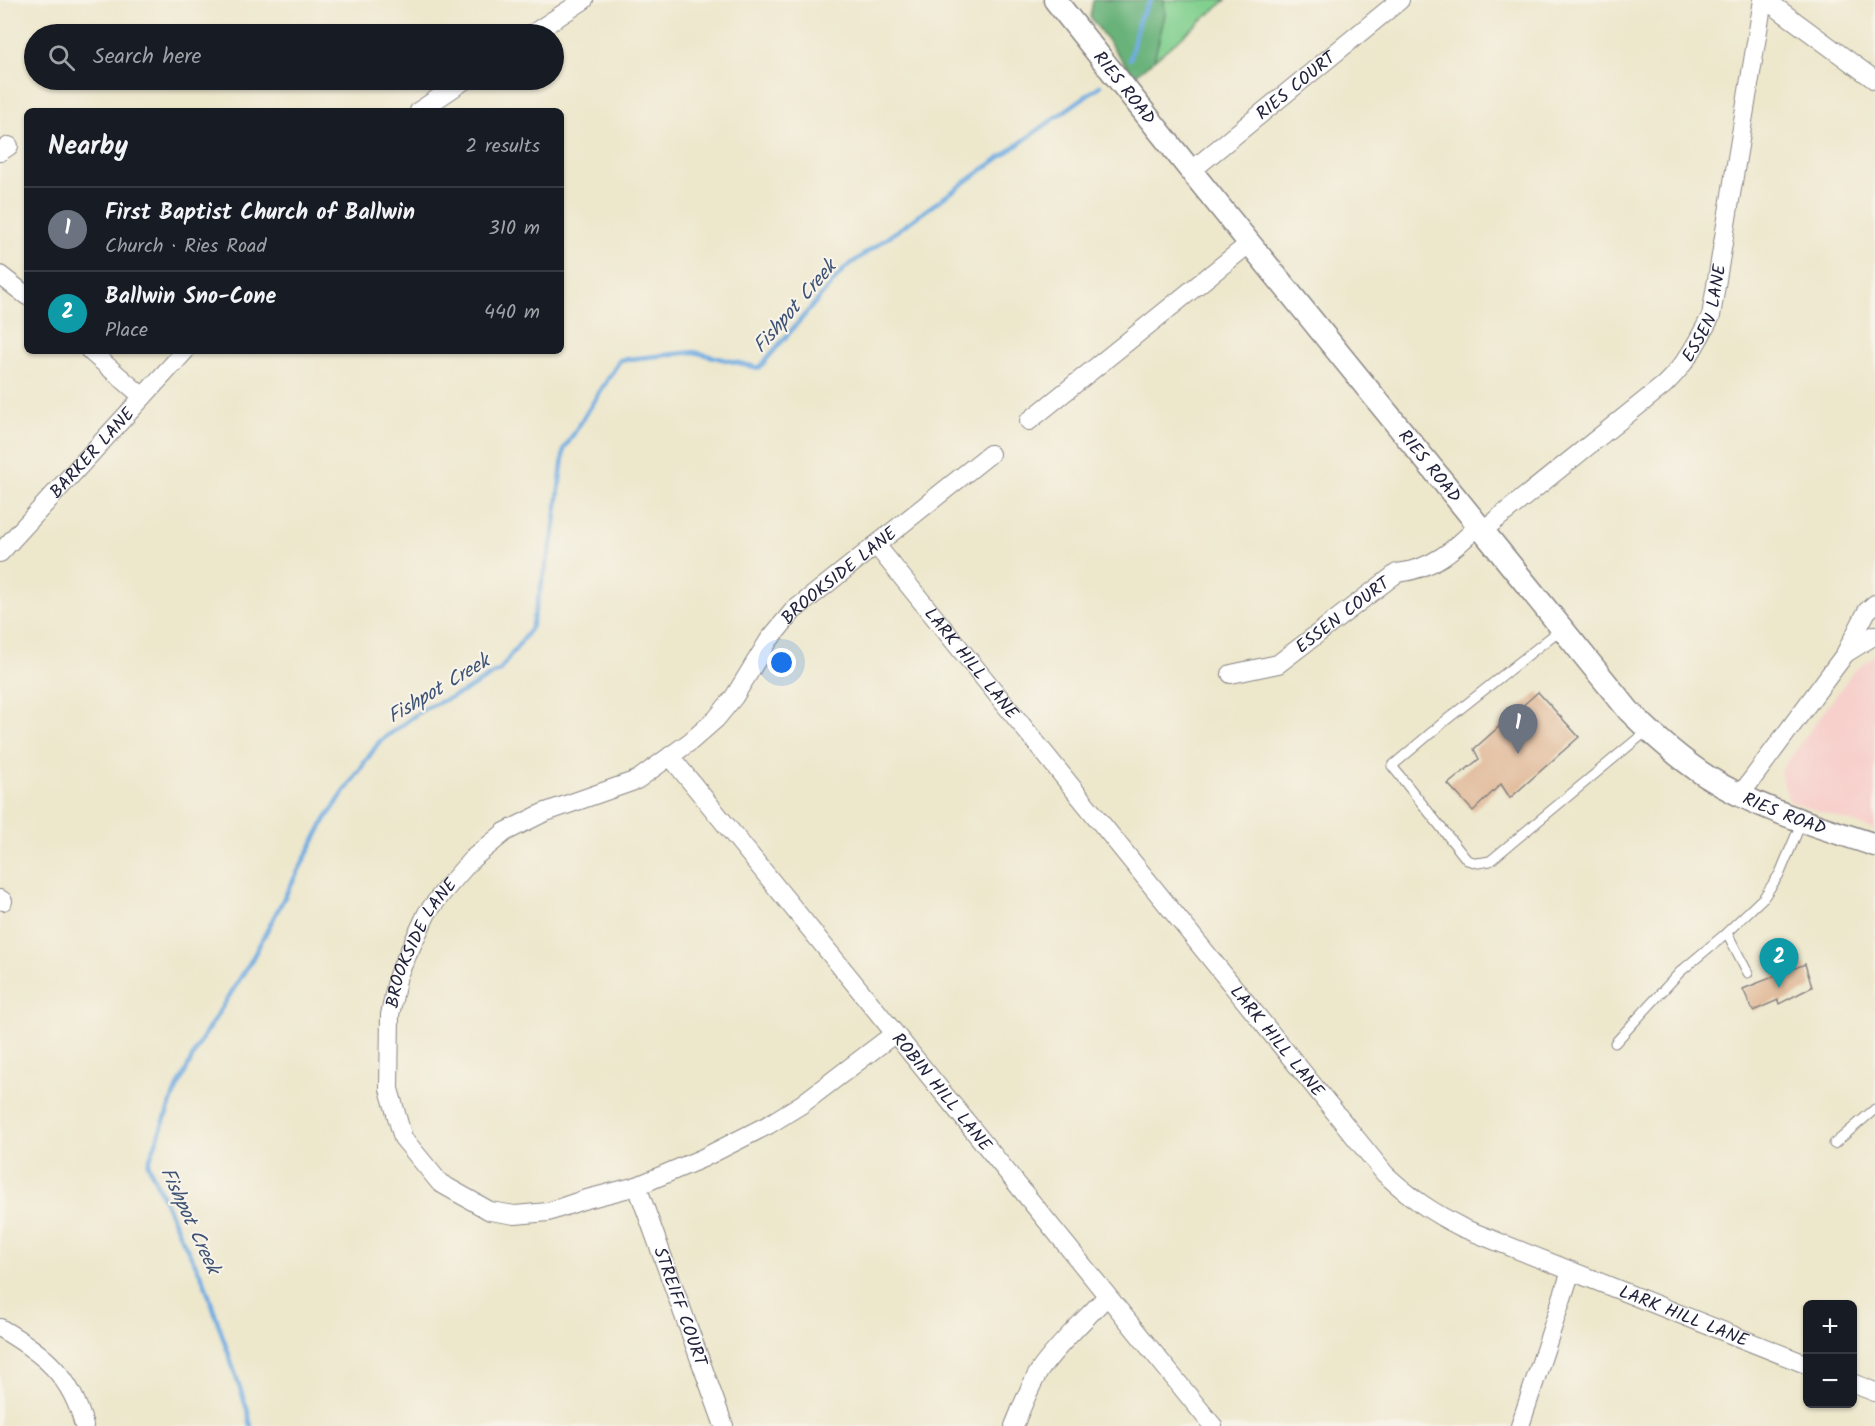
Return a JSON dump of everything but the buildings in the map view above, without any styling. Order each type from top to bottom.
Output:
[{"type":"street","points":[[547,24],[584,0]]},
{"type":"street","name":"RIES ROAD","points":[[1055,0],[1561,629],[1616,696],[1648,730],[1687,763],[1741,794],[1802,820],[1875,845]]},
{"type":"street","name":"RIES COURT","points":[[1191,171],[1400,0]]},
{"type":"street","points":[[1765,0],[1875,80]]},
{"type":"street","name":"ESSEN LANE","points":[[1480,529],[1664,385],[1681,369],[1693,351],[1711,316],[1765,0]]},
{"type":"street","points":[[423,108],[450,90]]},
{"type":"street","points":[[1029,421],[1250,243]]},
{"type":"street","points":[[0,275],[24,294]]},
{"type":"street","points":[[93,354],[143,398]]},
{"type":"street","name":"BARKER LANE","points":[[0,553],[183,354]]},
{"type":"street","name":"BROOKSIDE LANE","points":[[894,1034],[802,1104],[768,1125],[703,1158],[637,1186],[548,1212],[515,1215],[490,1211],[441,1183],[403,1138],[389,1089],[390,1015],[398,975],[427,914],[472,859],[505,832],[543,813],[637,780],[670,756],[716,719],[734,697],[768,640],[793,611],[990,454]]},
{"type":"street","name":"ESSEN COURT","points":[[1231,674],[1278,664],[1397,573],[1410,572],[1453,551],[1480,529]]},
{"type":"street","name":"LARK HILL LANE","points":[[876,545],[1385,1173],[1402,1190],[1433,1213],[1463,1228],[1803,1363]]},
{"type":"street","points":[[1741,794],[1845,654],[1867,610],[1875,604]]},
{"type":"street","points":[[1845,654],[1875,635]]},
{"type":"street","name":"ROBIN HILL LANE","points":[[670,756],[1213,1426]]},
{"type":"street","name":"STREIFF COURT","points":[[637,1186],[724,1426]]},
{"type":"street","points":[[1520,1426],[1571,1271]]},
{"type":"street","points":[[1014,1426],[1030,1387],[1050,1356],[1107,1296]]},
{"type":"street","points":[[0,1328],[48,1360],[69,1387],[81,1413],[84,1426]]},
{"type":"street","points":[[1857,1385],[1875,1392]]},
{"type":"lane","points":[[1561,629],[1393,764],[1393,769],[1467,860],[1478,863],[1490,861],[1648,730]]},
{"type":"lane","points":[[1614,1043],[1680,972],[1727,933],[1764,897],[1774,881],[1802,820]]},
{"type":"lane","points":[[1727,933],[1748,973]]},
{"type":"lane","points":[[1834,1143],[1875,1109]]},
{"type":"shaded area","points":[[1875,655],[1875,830],[1789,801],[1780,772],[1852,673]]},
{"type":"green space","points":[[1093,0],[1164,0],[1165,14],[1154,60],[1134,76],[1090,17]]},
{"type":"green space","points":[[1164,0],[1226,0],[1154,60],[1165,14]]},
{"type":"waterway","name":"Fishpot Creek","points":[[1130,59],[1139,19],[1151,0]]},
{"type":"waterway","name":"Fishpot Creek","points":[[251,1426],[204,1281],[179,1233],[148,1164],[173,1097],[199,1044],[251,961],[325,820],[379,742],[422,710],[465,691],[500,670],[531,628],[553,537],[564,449],[620,360],[694,352],[759,368],[845,268],[1100,86]]},
{"type":"place","name":"First Baptist Church of Ballwin","points":[[1518,754]]},
{"type":"place","name":"Ballwin Sno-Cone","points":[[1779,988]]}]
